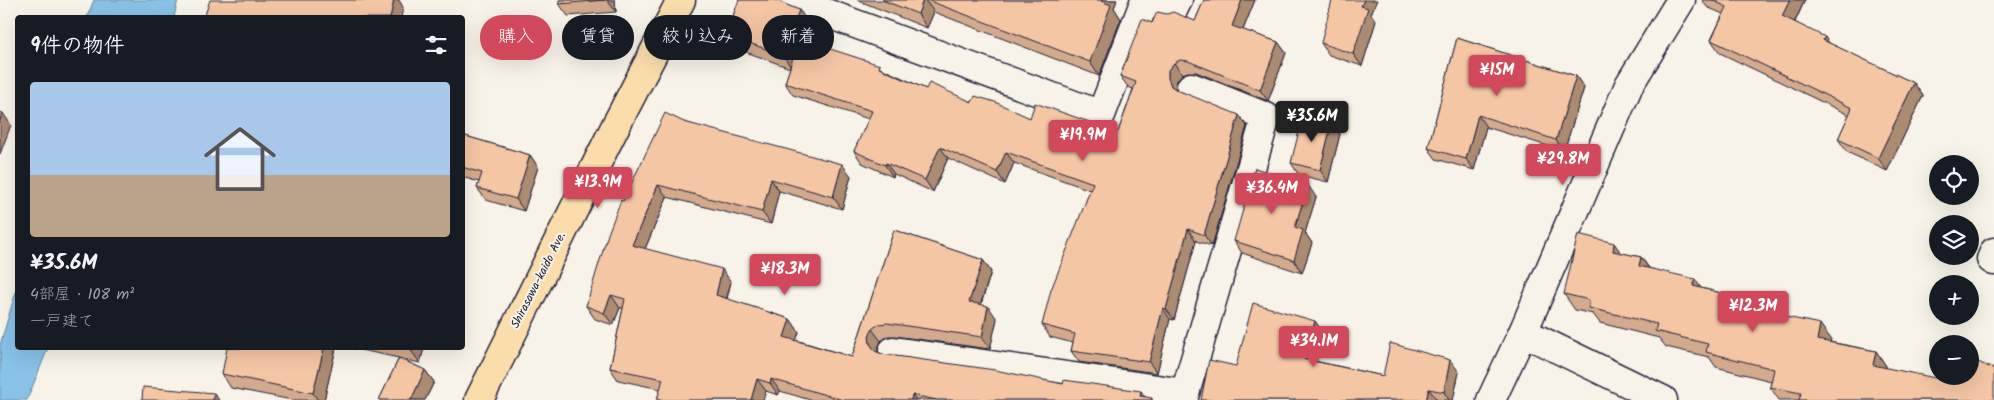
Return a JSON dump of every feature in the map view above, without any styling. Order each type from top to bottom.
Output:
[{"type":"main road","name":"Shirasawa-kaido Ave.","points":[[479,400],[681,0]]},
{"type":"street","points":[[791,0],[1101,115],[1145,0],[1173,10],[1178,0]]},
{"type":"street","points":[[1491,400],[1523,332],[1629,85],[1681,0]]},
{"type":"street","points":[[893,351],[1184,397],[1266,117],[1191,87]]},
{"type":"street","points":[[1994,252],[1991,259],[1994,261]]},
{"type":"street","points":[[1523,332],[1663,400]]},
{"type":"water","points":[[94,0],[178,0],[174,15],[88,15]]},
{"type":"water","points":[[15,295],[15,350],[47,350],[27,400],[0,400],[0,345]]},
{"type":"building","points":[[210,0],[394,0],[391,15],[205,15]]},
{"type":"building","points":[[559,0],[605,0],[559,4]]},
{"type":"building","points":[[739,0],[775,0],[799,10],[797,15],[762,15],[762,48],[752,44],[752,15],[733,15]]},
{"type":"building","points":[[882,0],[923,0],[918,14]]},
{"type":"building","points":[[927,0],[1102,0],[1111,5],[1090,62]]},
{"type":"building","points":[[1204,0],[1242,0],[1232,26],[1278,42],[1260,90],[1188,61],[1180,60],[1174,63],[1168,70],[1171,86],[1177,90],[1239,115],[1204,235],[1188,229],[1166,309],[1163,308],[1149,362],[1071,351],[1075,334],[1042,325],[1051,290],[1093,183],[1006,152],[997,172],[940,147],[925,180],[854,151],[872,111],[785,83],[792,60],[834,60],[834,50],[880,65],[879,68],[926,89],[929,83],[972,102],[975,96],[995,102],[1030,118],[1035,103],[1118,132],[1136,82],[1120,76],[1142,19],[1152,23],[1157,12],[1167,14],[1173,12],[1195,21]]},
{"type":"building","points":[[1332,0],[1364,0],[1361,6],[1368,8],[1353,54],[1321,43]]},
{"type":"building","points":[[1712,0],[1790,0],[1782,16],[1825,37],[1823,40],[1914,83],[1878,158],[1838,139],[1852,108],[1711,40],[1727,7]]},
{"type":"building","points":[[1457,38],[1576,76],[1556,140],[1478,115],[1466,159],[1428,148]]},
{"type":"building","points":[[665,113],[684,122],[842,164],[833,197],[771,179],[762,212],[658,185],[632,245],[722,269],[716,295],[790,319],[784,337],[852,357],[894,230],[983,260],[969,302],[988,306],[982,337],[887,323],[879,324],[872,329],[869,336],[870,344],[875,351],[882,354],[995,370],[1063,384],[1064,380],[1141,391],[1140,396],[1152,398],[1151,400],[937,400],[912,395],[911,400],[843,400],[771,379],[770,383],[757,379],[751,400],[657,400],[663,379],[610,368],[625,299],[611,295],[604,313],[586,306],[608,234],[621,200],[623,201]]},
{"type":"building","points":[[1303,115],[1332,122],[1320,170],[1291,163]]},
{"type":"building","points":[[465,136],[530,155],[516,199],[477,188],[482,173],[465,168]]},
{"type":"building","points":[[1255,168],[1308,185],[1295,227],[1303,230],[1294,260],[1234,241]]},
{"type":"building","points":[[1578,234],[1614,243],[1613,251],[1641,257],[1639,266],[1695,279],[1693,286],[1721,293],[1719,299],[1745,305],[1744,308],[1820,324],[1817,340],[1876,351],[1873,365],[1929,377],[1929,385],[1979,385],[1979,362],[1994,369],[1994,400],[1799,400],[1801,393],[1770,387],[1774,369],[1706,352],[1708,344],[1655,331],[1657,324],[1589,308],[1589,300],[1564,294]]},
{"type":"building","points":[[1253,303],[1315,321],[1304,359],[1383,376],[1390,343],[1450,360],[1444,392],[1429,389],[1426,400],[1201,400],[1209,360],[1236,366]]},
{"type":"building","points":[[227,350],[324,350],[313,393],[222,374]]},
{"type":"building","points":[[399,358],[425,370],[411,400],[379,400]]},
{"type":"building","points":[[143,387],[214,393],[213,400],[142,400]]}]
